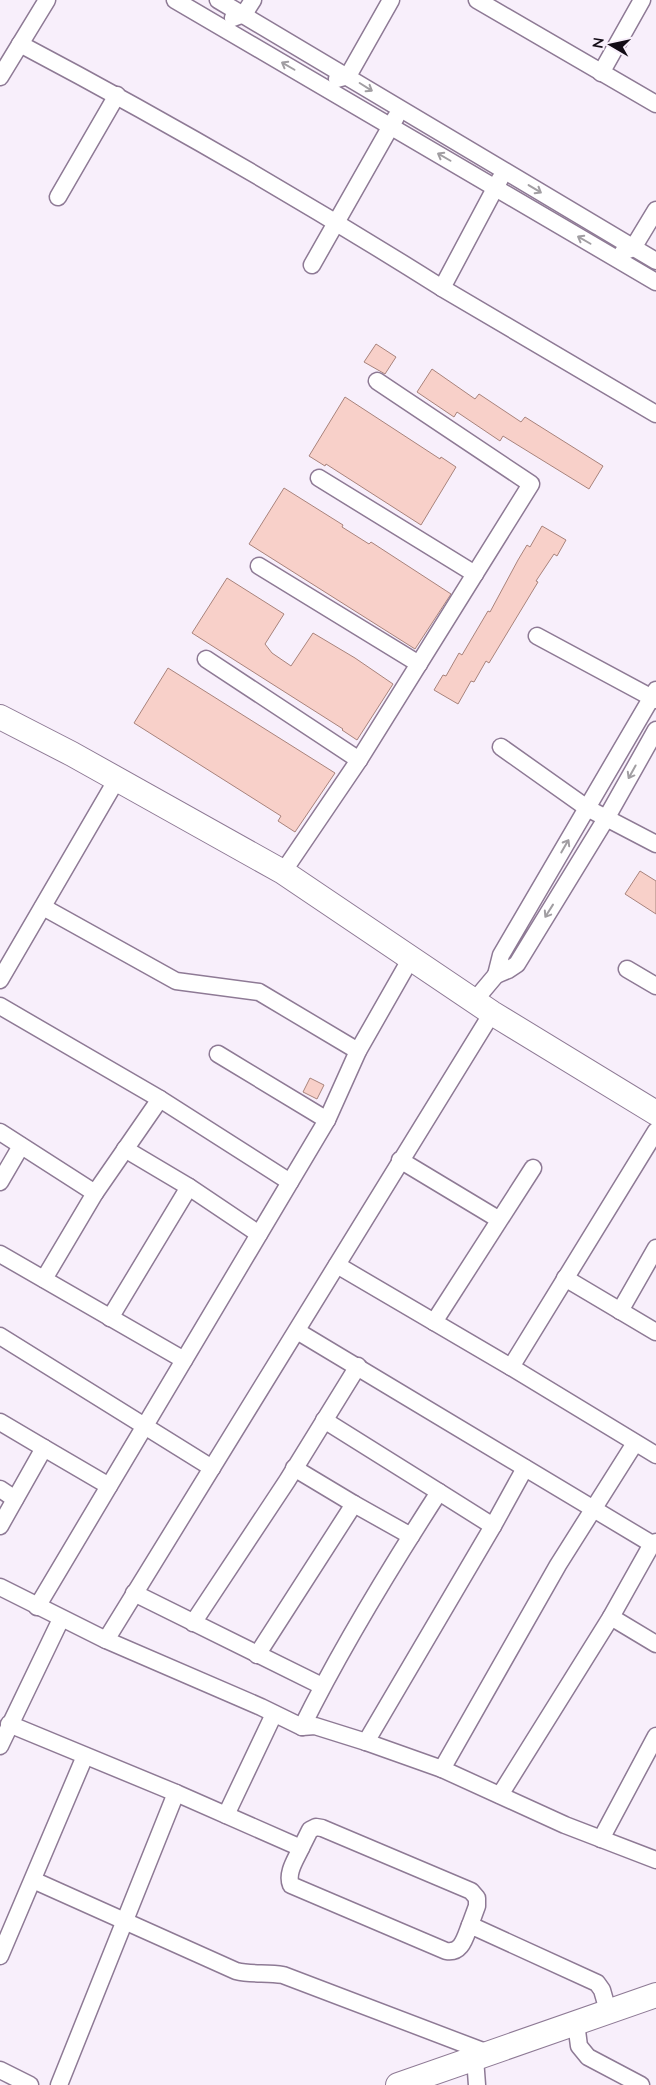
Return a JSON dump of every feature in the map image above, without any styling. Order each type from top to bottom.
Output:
[{"type":"street","points":[[0,77],[47,0]]},
{"type":"street","points":[[175,0],[656,282]]},
{"type":"street","points":[[218,0],[656,261]]},
{"type":"street","points":[[217,25],[244,14],[252,0]]},
{"type":"street","points":[[318,84],[348,76],[391,0]]},
{"type":"street","points":[[477,0],[601,74],[656,104]]},
{"type":"street","points":[[601,74],[642,0]]},
{"type":"street","points":[[20,44],[117,95],[337,222],[442,288],[656,414]]},
{"type":"street","points":[[58,197],[117,95]]},
{"type":"street","points":[[312,266],[400,109]]},
{"type":"street","points":[[442,288],[505,170]]},
{"type":"street","points":[[612,256],[633,248],[656,210]]},
{"type":"street","points":[[283,872],[359,760],[531,484],[377,381]]},
{"type":"street","points":[[319,478],[475,574]]},
{"type":"street","points":[[259,566],[419,664]]},
{"type":"street","points":[[106,1640],[400,1160],[484,1006],[496,975],[501,955],[655,696],[537,636]]},
{"type":"street","points":[[206,659],[359,760]]},
{"type":"street","points":[[0,718],[72,754],[283,872],[484,1006],[656,1113]]},
{"type":"street","points":[[496,975],[516,964],[607,817],[656,730]]},
{"type":"street","points":[[502,747],[587,808],[656,844]]},
{"type":"street","points":[[0,980],[117,779]]},
{"type":"street","points":[[43,907],[176,981],[259,992],[358,1051]]},
{"type":"street","points":[[37,1607],[327,1120],[358,1051],[411,958]]},
{"type":"street","points":[[627,968],[656,986]]},
{"type":"street","points":[[0,1006],[160,1099],[290,1182]]},
{"type":"street","points":[[218,1054],[327,1120]]},
{"type":"street","points":[[44,1279],[95,1193],[160,1099]]},
{"type":"street","points":[[511,1367],[656,1131]]},
{"type":"street","points":[[0,1132],[95,1193]]},
{"type":"street","points":[[0,1182],[21,1146]]},
{"type":"street","points":[[125,1149],[259,1234]]},
{"type":"street","points":[[400,1160],[498,1220]]},
{"type":"street","points":[[434,1322],[532,1168]]},
{"type":"street","points":[[110,1318],[189,1188]]},
{"type":"street","points":[[620,1311],[656,1248]]},
{"type":"street","points":[[0,1254],[184,1360]]},
{"type":"street","points":[[337,1265],[656,1455]]},
{"type":"street","points":[[565,1278],[656,1332]]},
{"type":"street","points":[[297,1331],[358,1366],[524,1468],[654,1543],[611,1618],[500,1795]]},
{"type":"street","points":[[0,1336],[212,1468]]},
{"type":"street","points":[[193,1623],[358,1366]]},
{"type":"street","points":[[324,1420],[493,1526]]},
{"type":"street","points":[[0,1422],[109,1486]]},
{"type":"street","points":[[442,1769],[558,1565],[635,1443]]},
{"type":"street","points":[[0,1526],[44,1448]]},
{"type":"street","points":[[294,1468],[411,1536]]},
{"type":"street","points":[[366,1742],[493,1526],[524,1468]]},
{"type":"street","points":[[0,1489],[15,1499]]},
{"type":"street","points":[[302,1727],[322,1686],[439,1492]]},
{"type":"street","points":[[257,1655],[354,1504]]},
{"type":"street","points":[[0,1587],[106,1640],[302,1727],[315,1726],[442,1769],[601,1840],[656,1860]]},
{"type":"street","points":[[134,1593],[322,1686]]},
{"type":"street","points":[[611,1618],[656,1644]]},
{"type":"street","points":[[0,1746],[61,1619]]},
{"type":"street","points":[[226,1815],[274,1714]]},
{"type":"street","points":[[9,1724],[176,1793],[301,1848]]},
{"type":"street","points":[[601,1840],[656,1736]]},
{"type":"street","points":[[0,1956],[85,1756]]},
{"type":"street","points":[[60,2085],[123,1921],[176,1793]]},
{"type":"street","points":[[316,1827],[322,1828],[471,1891],[477,1898],[477,1906],[459,1950],[453,1953],[446,1951],[291,1885],[288,1879],[301,1848],[310,1830],[316,1827]]},
{"type":"street","points":[[33,1880],[236,1971],[252,1975],[268,1972],[283,1975],[482,2056]]},
{"type":"street","points":[[470,1925],[597,1983],[602,1990],[608,2011]]},
{"type":"street","points":[[398,2085],[656,1995]]},
{"type":"street","points":[[576,2023],[579,2046],[588,2057],[641,2085]]},
{"type":"street","points":[[477,2085],[482,2056]]},
{"type":"street","points":[[0,2070],[30,2085]]},
{"type":"building","points":[[376,344],[396,357],[385,374],[364,362]]},
{"type":"building","points":[[432,369],[475,399],[479,394],[521,422],[525,417],[603,466],[589,489],[503,436],[500,441],[457,412],[454,417],[417,392]]},
{"type":"building","points":[[345,397],[440,459],[441,457],[456,467],[421,525],[326,464],[325,466],[309,456]]},
{"type":"building","points":[[284,488],[343,525],[342,527],[369,544],[371,542],[451,594],[415,649],[249,544]]},
{"type":"building","points":[[542,526],[566,540],[557,556],[554,554],[536,581],[538,582],[489,663],[486,661],[474,682],[471,681],[458,704],[434,690],[443,675],[446,676],[459,653],[462,655],[488,611],[490,612],[527,545],[530,547]]},
{"type":"building","points":[[227,578],[284,614],[265,644],[272,653],[291,666],[313,633],[393,684],[357,740],[343,729],[192,633]]},
{"type":"building","points":[[168,668],[335,773],[295,832],[278,821],[281,816],[134,723]]},
{"type":"building","points":[[640,871],[656,881],[656,914],[625,894]]},
{"type":"building","points":[[310,1078],[324,1085],[317,1099],[303,1092]]}]
